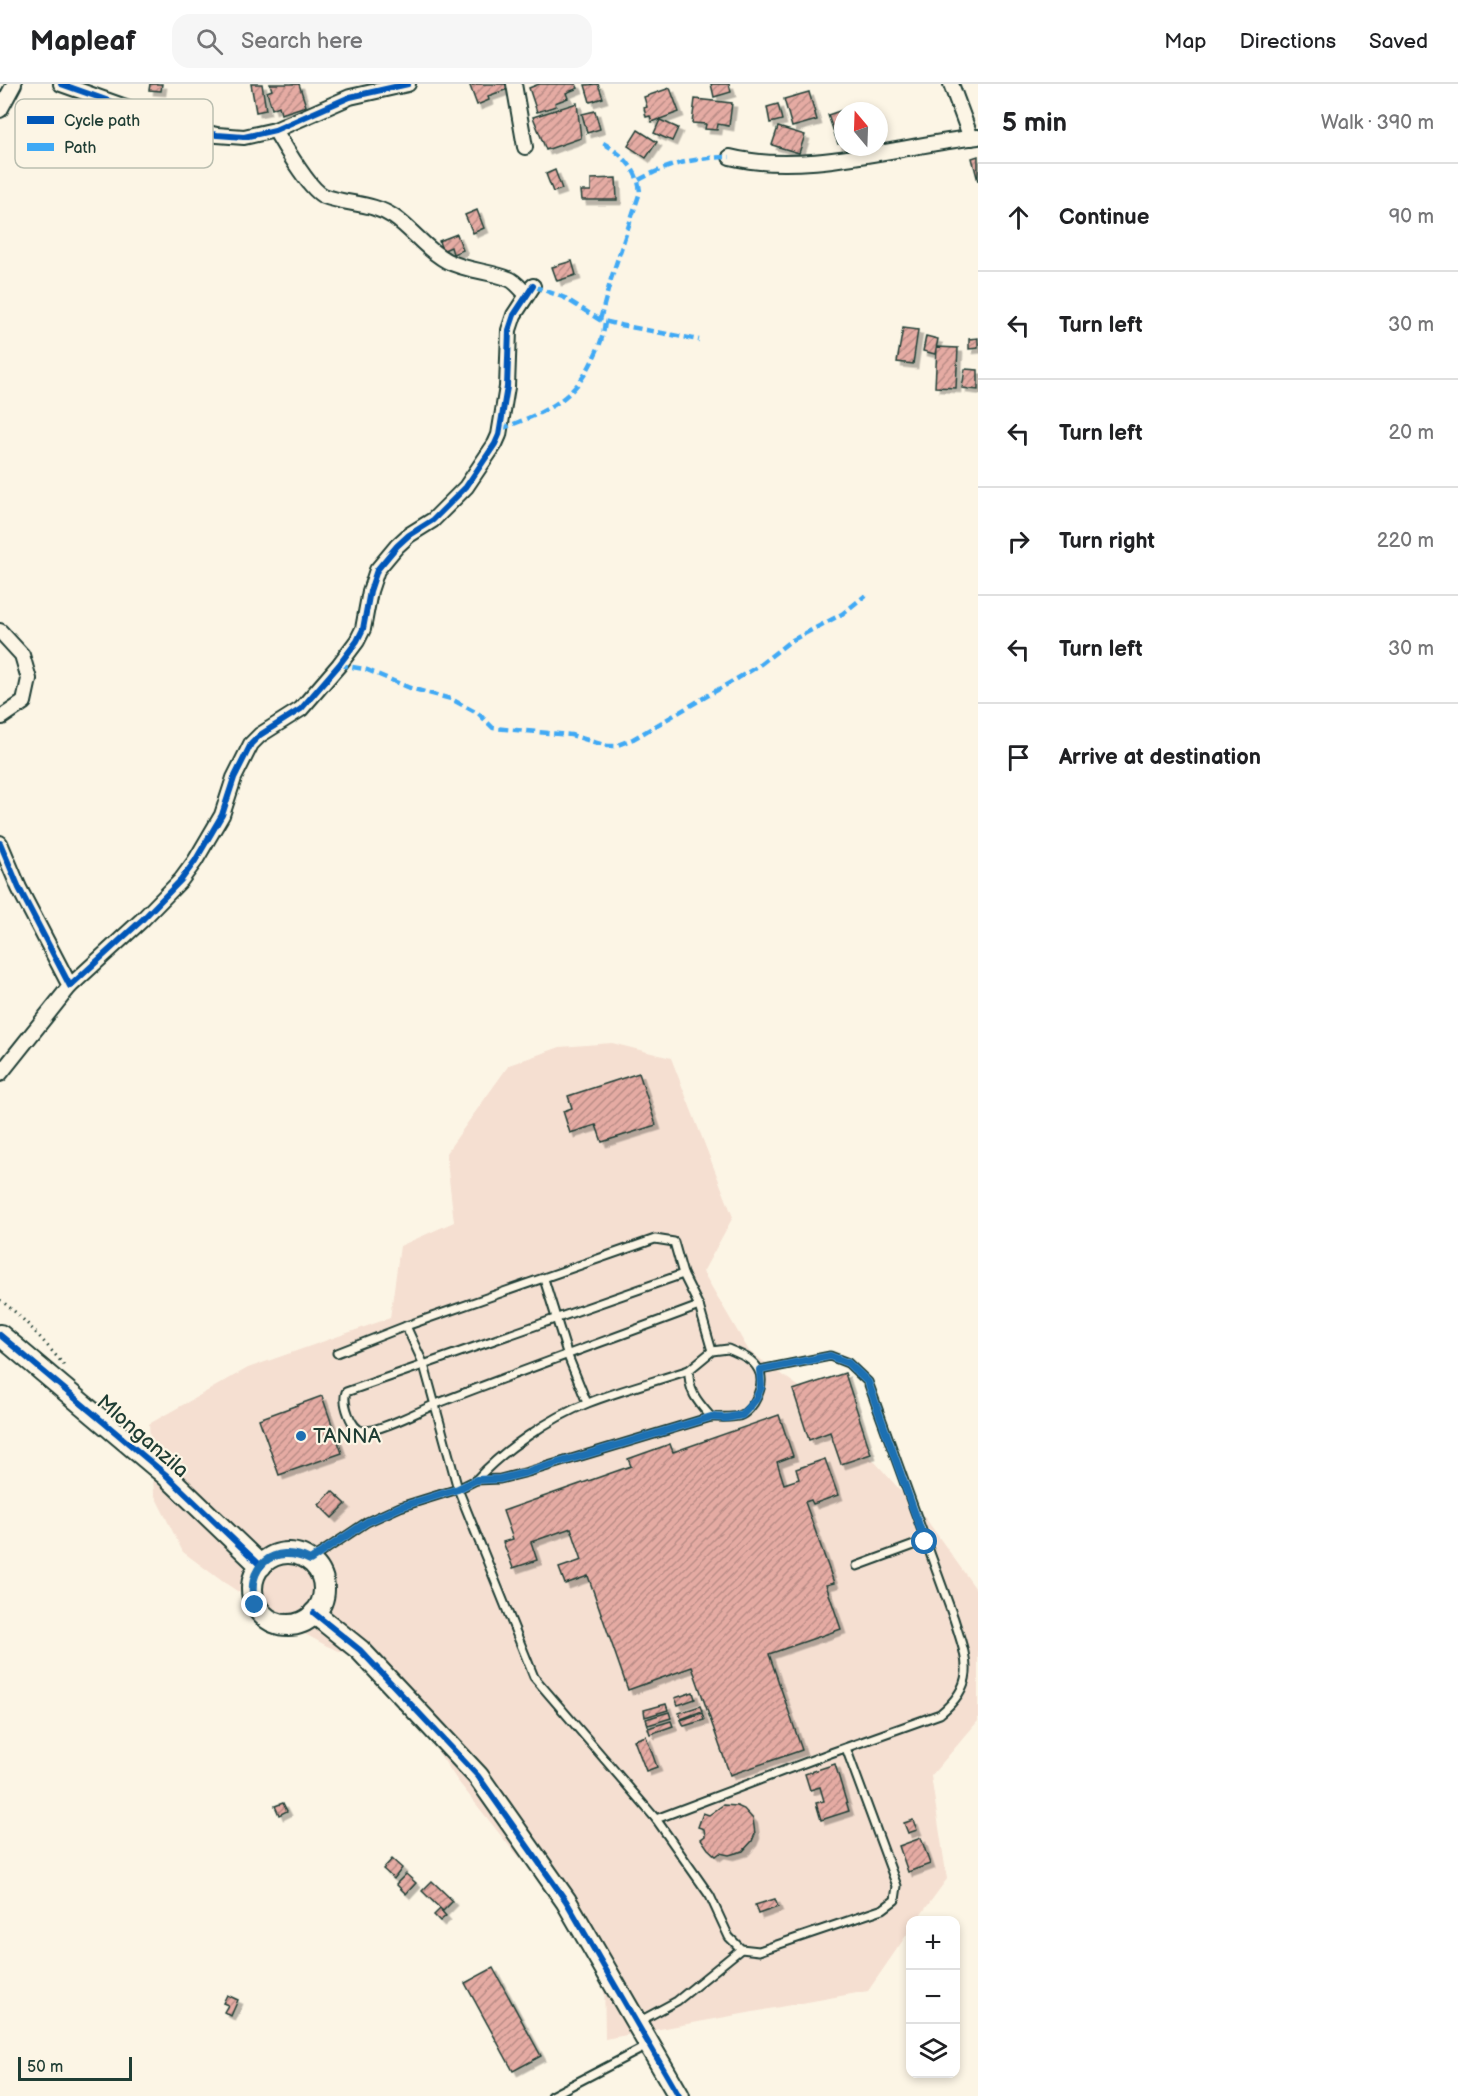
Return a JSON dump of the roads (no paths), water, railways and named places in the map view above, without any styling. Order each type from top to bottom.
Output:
[{"type":"street","points":[[0,110],[14,84]]},
{"type":"street","points":[[61,84],[103,99]]},
{"type":"street","points":[[213,134],[253,137],[275,130],[350,97],[408,84]]},
{"type":"street","points":[[514,84],[525,147]]},
{"type":"street","points":[[730,157],[773,163],[830,160],[975,137],[951,84]]},
{"type":"street","points":[[0,1074],[70,986],[182,880],[222,815],[234,778],[251,744],[260,735],[301,709],[339,665],[363,629],[370,591],[377,570],[409,535],[433,520],[466,488],[499,435],[507,387],[509,330],[514,315],[529,290],[511,279],[465,268],[447,261],[394,217],[372,206],[320,194],[298,167],[275,130]]},
{"type":"street","points":[[0,631],[22,655],[29,679],[24,702],[1,719]]},
{"type":"street","points":[[0,843],[20,888],[70,986]]},
{"type":"street","name":"Mlonganzila","points":[[0,1335],[165,1474],[261,1566]]},
{"type":"street","points":[[287,1553],[298,1554],[310,1560],[318,1568],[323,1579],[324,1592],[321,1603],[314,1613],[305,1621],[283,1625],[262,1614],[255,1605],[252,1594],[252,1582],[256,1571],[261,1566],[274,1555],[287,1553]]},
{"type":"street","points":[[314,1613],[360,1650],[478,1776],[566,1901],[679,2096]]},
{"type":"lane","points":[[337,1353],[406,1326],[655,1239],[674,1242],[683,1275],[699,1306],[712,1351]]},
{"type":"lane","points":[[683,1275],[346,1392],[345,1401],[357,1430],[376,1429],[435,1404],[699,1306]]},
{"type":"lane","points":[[544,1279],[568,1356],[587,1403]]},
{"type":"lane","points":[[406,1326],[424,1365],[458,1489],[534,1677],[656,1819],[710,1896],[729,1937],[741,1949],[759,1951],[883,1909],[895,1900],[897,1886],[846,1748]]},
{"type":"lane","points":[[310,1560],[367,1522],[400,1507],[458,1489],[476,1480],[492,1463],[520,1442],[587,1403],[689,1370],[712,1351],[728,1349],[747,1357],[760,1370],[761,1387],[756,1399],[742,1415],[726,1418],[711,1417],[528,1472],[500,1479],[476,1480]]},
{"type":"lane","points":[[656,1819],[940,1714],[964,1690],[968,1676],[965,1652],[868,1382],[848,1363],[830,1356],[760,1370]]},
{"type":"lane","points":[[689,1370],[688,1383],[693,1396],[711,1417]]},
{"type":"lane","points":[[857,1566],[925,1542]]},
{"type":"lane","points":[[636,2023],[677,2001],[741,1949]]},
{"type":"lane","points":[[551,2096],[649,2045]]},
{"type":"place","name":"TANNA","points":[[301,1436]]}]
